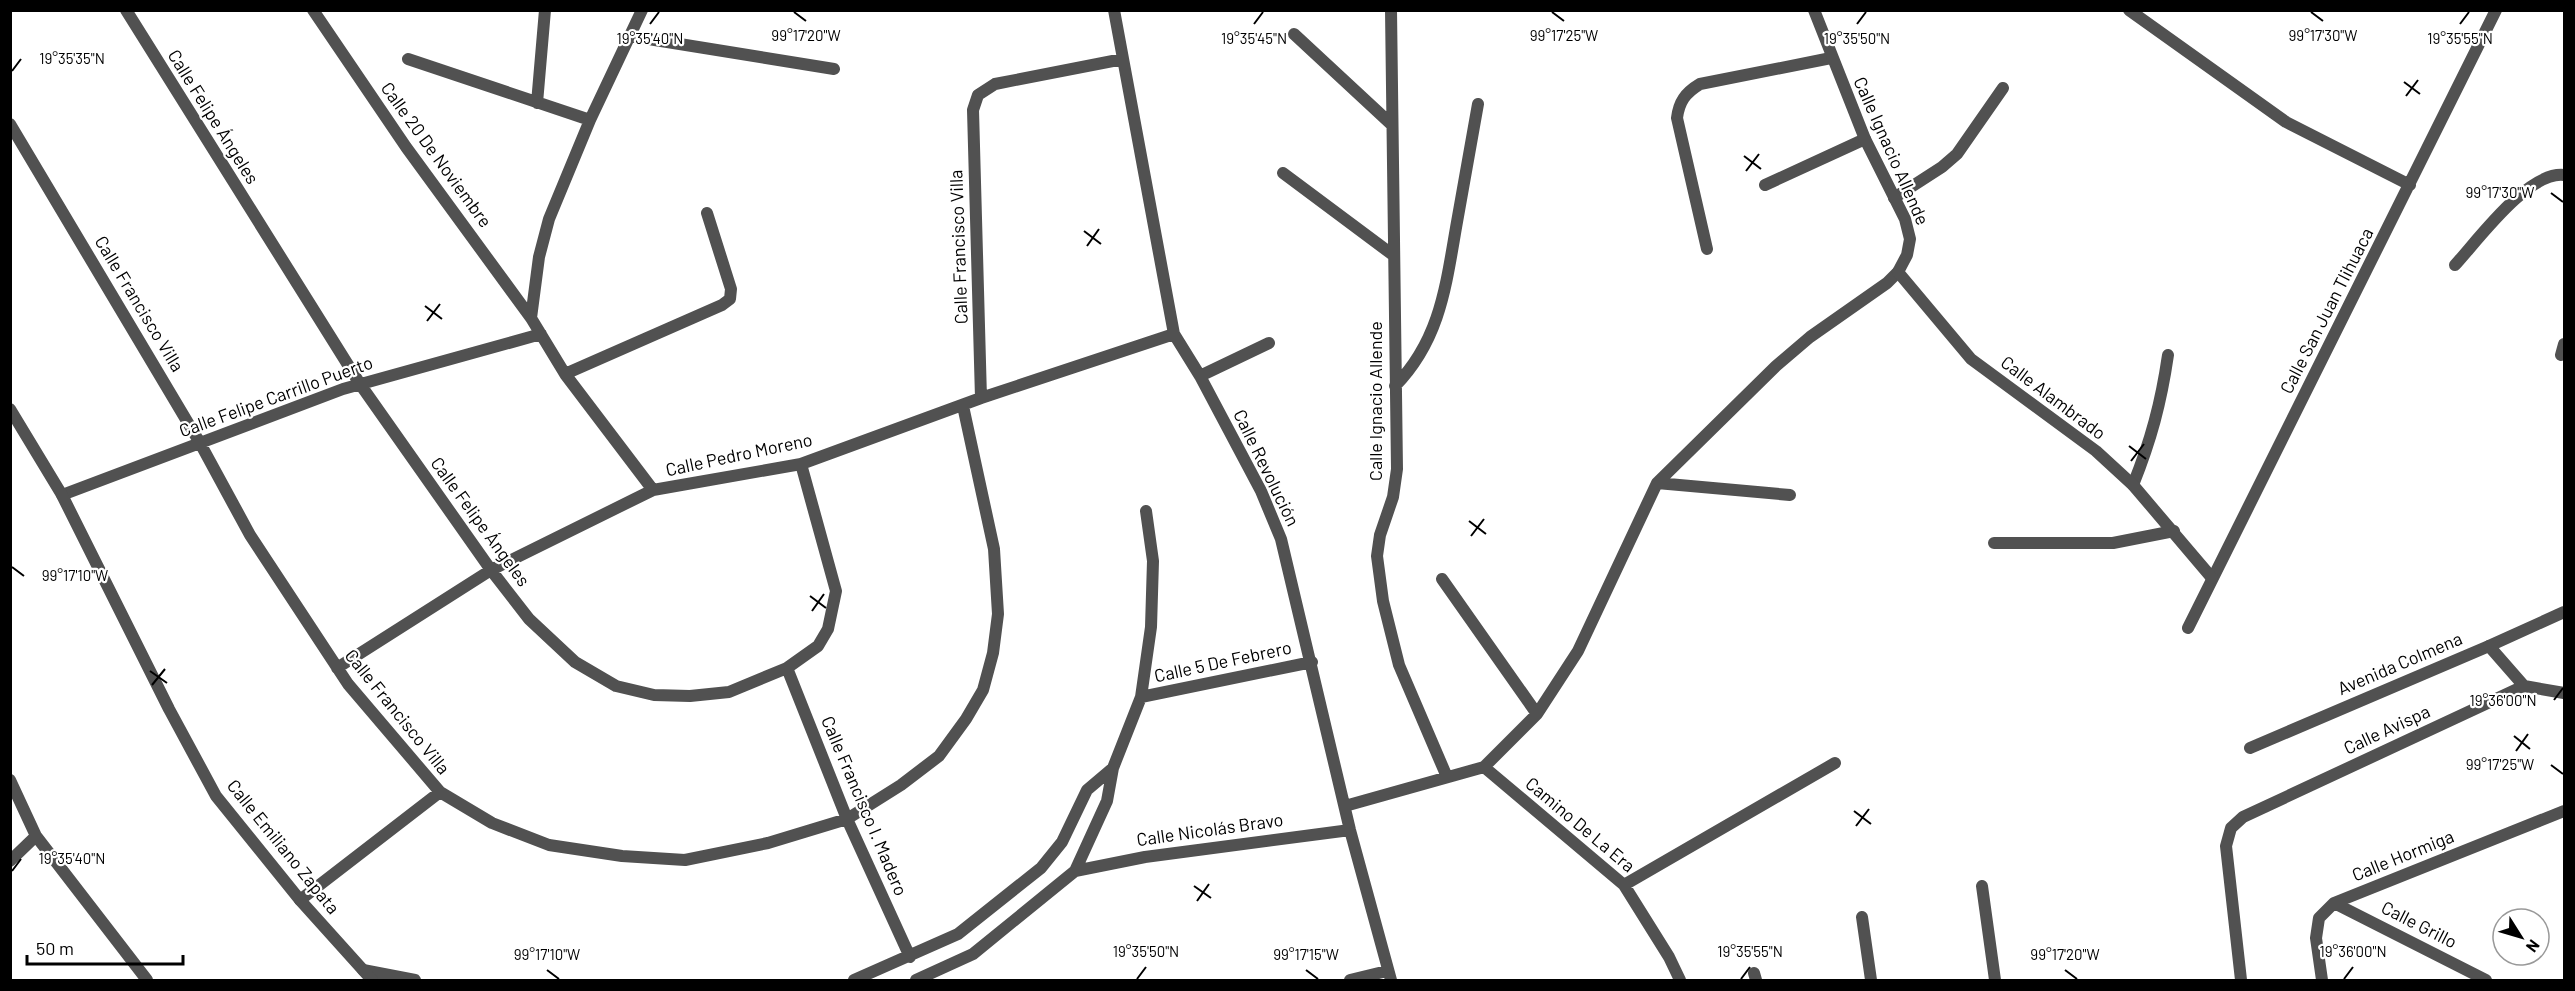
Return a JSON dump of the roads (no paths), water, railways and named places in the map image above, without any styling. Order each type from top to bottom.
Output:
[{"type":"street","name":"Calle Felipe Ángeles","points":[[126,10],[360,384],[491,570],[529,619],[575,662],[616,686],[654,695],[690,696],[729,692],[787,668],[818,646],[828,629],[836,591],[801,464]]},
{"type":"street","name":"Calle 20 De Noviembre","points":[[313,10],[406,147],[531,318],[565,374],[653,490]]},
{"type":"street","points":[[537,104],[545,10]]},
{"type":"street","points":[[531,318],[539,257],[549,219],[590,120],[642,10]]},
{"type":"street","name":"Calle Revolución","points":[[1113,10],[1174,334],[1200,376],[1261,491],[1281,539],[1350,830],[1389,976]]},
{"type":"street","name":"Calle Ignacio Allende","points":[[1391,10],[1397,469],[1393,497],[1380,535],[1377,556],[1383,601],[1399,665],[1447,777]]},
{"type":"street","name":"Calle Ignacio Allende","points":[[1814,10],[1865,139],[1905,219],[1910,239],[1907,255],[1898,272]]},
{"type":"street","points":[[2129,10],[2286,122],[2410,185]]},
{"type":"street","name":"Calle San Juan Tlihuaca","points":[[2188,628],[2496,10]]},
{"type":"street","points":[[1294,34],[1391,124]]},
{"type":"street","points":[[630,36],[834,69]]},
{"type":"street","points":[[1707,249],[1677,118],[1678,106],[1683,97],[1700,84],[1831,57]]},
{"type":"street","points":[[408,59],[590,120]]},
{"type":"street","name":"Calle Francisco Villa","points":[[981,398],[973,110],[978,95],[995,84],[1123,59]]},
{"type":"street","points":[[1894,198],[1942,167],[1957,154],[2003,88]]},
{"type":"street","points":[[1395,386],[1413,368],[1428,342],[1442,304],[1478,104]]},
{"type":"street","name":"Calle Francisco Villa","points":[[10,123],[201,443],[250,535],[348,684],[440,792],[492,823],[549,845],[622,856],[685,860],[768,843],[847,819],[901,785],[939,756],[966,718],[985,681],[993,653],[998,614],[994,549],[963,406]]},
{"type":"street","points":[[1765,185],[1865,139]]},
{"type":"street","points":[[1283,173],[1393,255]]},
{"type":"street","points":[[2455,265],[2524,190],[2558,174],[2565,175]]},
{"type":"street","points":[[565,374],[730,299],[731,289],[707,213]]},
{"type":"street","points":[[1345,806],[1484,767],[1537,714],[1578,651],[1657,483],[1776,366],[1810,338],[1887,283],[1898,272]]},
{"type":"street","name":"Calle Alambrado","points":[[1898,272],[1971,359],[2096,451],[2133,485],[2212,578]]},
{"type":"street","name":"Calle Felipe Carrillo Puerto","points":[[62,495],[360,384],[541,334]]},
{"type":"street","name":"Calle Pedro Moreno","points":[[337,668],[491,570],[653,490],[801,464],[981,398],[1174,334]]},
{"type":"street","points":[[1200,376],[1269,342]]},
{"type":"street","points":[[2133,485],[2161,403],[2168,355]]},
{"type":"street","name":"Calle Emiliano Zapata","points":[[10,409],[62,495],[168,709],[216,796],[300,900],[372,981]]},
{"type":"street","points":[[1657,483],[1790,495]]},
{"type":"street","points":[[916,981],[973,954],[1075,871],[1107,801],[1113,768],[1141,697],[1151,627],[1153,561],[1146,511]]},
{"type":"street","points":[[1994,543],[2113,543],[2174,531]]},
{"type":"street","points":[[1442,579],[1537,714]]},
{"type":"street","name":"Avenida Colmena","points":[[2250,748],[2565,612]]},
{"type":"street","points":[[2489,646],[2524,686],[2565,693]]},
{"type":"street","name":"Calle 5 De Febrero","points":[[1141,697],[1312,662]]},
{"type":"street","name":"Calle Francisco I. Madero","points":[[787,668],[847,819],[910,957]]},
{"type":"street","name":"Calle Avispa","points":[[2241,981],[2226,846],[2231,828],[2243,817],[2524,686]]},
{"type":"street","points":[[1624,885],[1835,763]]},
{"type":"street","name":"Camino De La Era","points":[[1484,767],[1624,885],[1669,957],[1680,981]]},
{"type":"street","points":[[854,981],[958,934],[1041,868],[1062,842],[1087,790],[1113,768]]},
{"type":"street","points":[[10,780],[36,836],[147,981]]},
{"type":"street","points":[[300,900],[440,792]]},
{"type":"street","name":"Calle Hormiga","points":[[2334,903],[2565,811]]},
{"type":"street","name":"Calle Nicolás Bravo","points":[[1075,871],[1145,857],[1350,830]]},
{"type":"street","points":[[10,861],[36,836]]},
{"type":"street","points":[[1982,886],[1995,981]]},
{"type":"street","points":[[2322,981],[2316,938],[2319,918],[2334,903]]},
{"type":"street","name":"Calle Grillo","points":[[2334,903],[2486,981]]},
{"type":"street","points":[[1862,917],[1871,981]]},
{"type":"street","points":[[363,970],[415,981]]},
{"type":"street","points":[[1350,981],[1389,976]]}]
